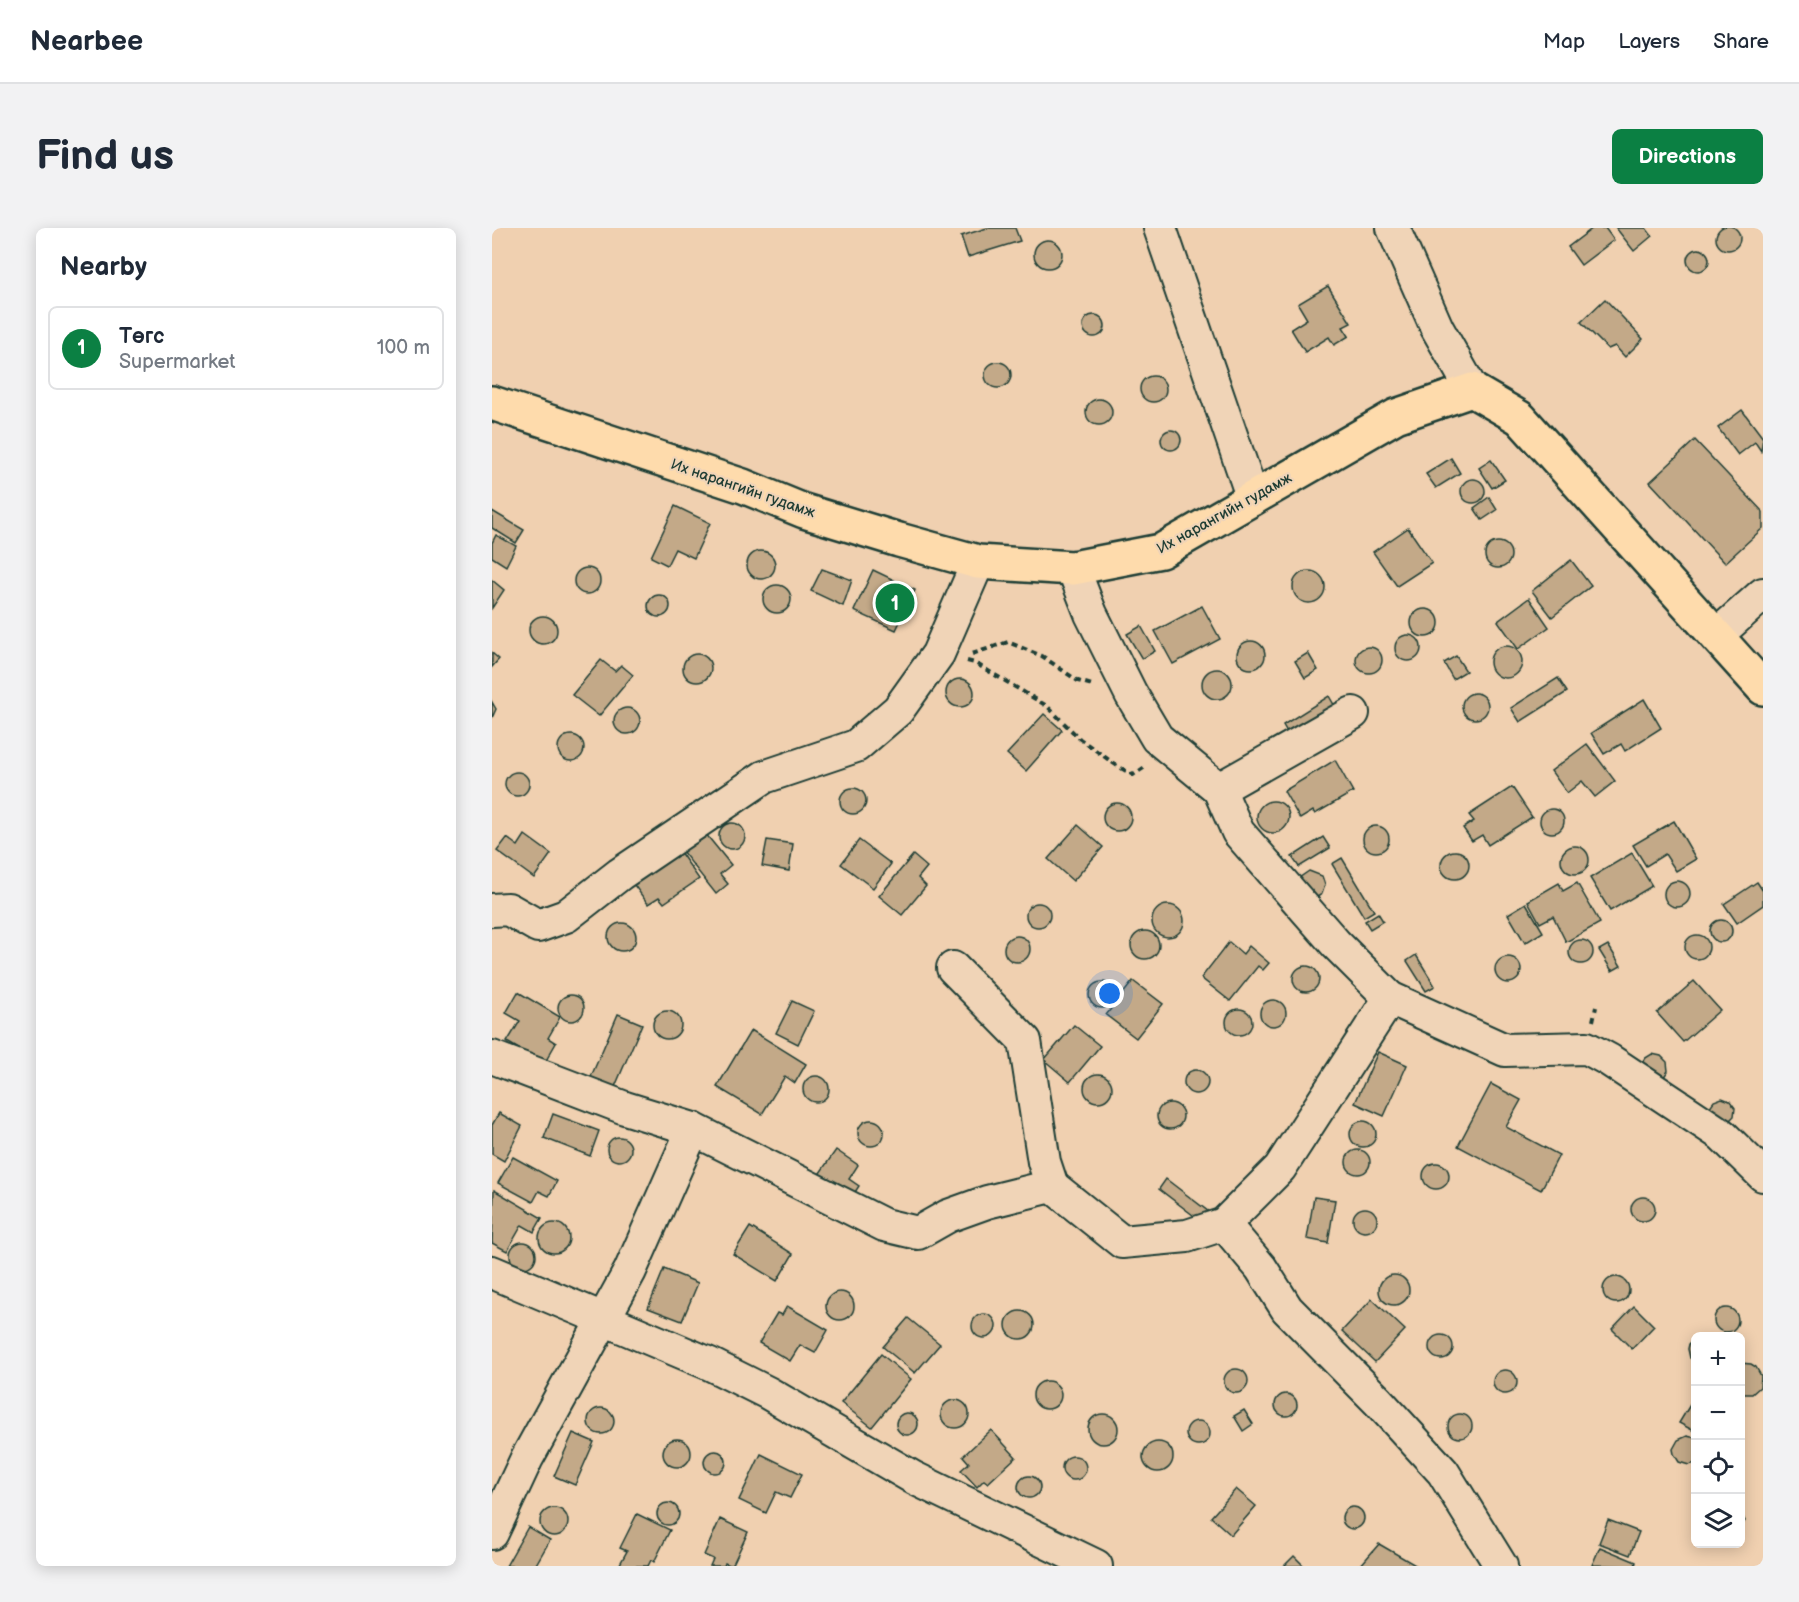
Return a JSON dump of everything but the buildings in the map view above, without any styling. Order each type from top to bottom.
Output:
[{"type":"main road","name":"Их нарангийн гудамж","points":[[492,403],[743,486],[804,511],[978,562],[1073,568],[1161,551],[1396,416],[1472,390]]},
{"type":"main road","points":[[1472,390],[1520,418],[1763,688]]},
{"type":"street","points":[[1160,228],[1253,499]]},
{"type":"street","points":[[1393,228],[1437,327],[1472,390]]},
{"type":"street","points":[[492,910],[508,909],[538,926],[566,916],[620,874],[764,777],[856,746],[898,710],[947,656],[978,562]]},
{"type":"street","points":[[1073,568],[1091,614],[1131,694],[1157,738],[1219,789],[1238,832],[1336,944],[1390,998],[1505,1050],[1587,1048],[1609,1060],[1722,1135],[1763,1175]]},
{"type":"street","points":[[1717,635],[1763,594]]},
{"type":"street","points":[[1219,789],[1353,713]]},
{"type":"street","points":[[953,968],[1025,1041],[1044,1162],[1052,1186],[1122,1242],[1188,1236],[1224,1224],[1281,1168],[1390,998]]},
{"type":"street","points":[[492,1057],[625,1108],[693,1130],[884,1225],[918,1233],[948,1216],[987,1202],[1052,1186]]},
{"type":"street","points":[[492,1533],[527,1458],[630,1271],[693,1130]]},
{"type":"street","points":[[1224,1224],[1261,1268],[1287,1309],[1378,1401],[1443,1472],[1501,1566]]},
{"type":"street","points":[[492,1272],[710,1365],[768,1393],[914,1478],[1096,1566]]},
{"type":"path","points":[[947,656],[1008,642],[1042,656],[1078,681]]},
{"type":"path","points":[[947,656],[975,663],[1047,706],[1080,739],[1133,775],[1145,767],[1157,738]]},
{"type":"place","name":"Төгс","points":[[895,603]]}]
